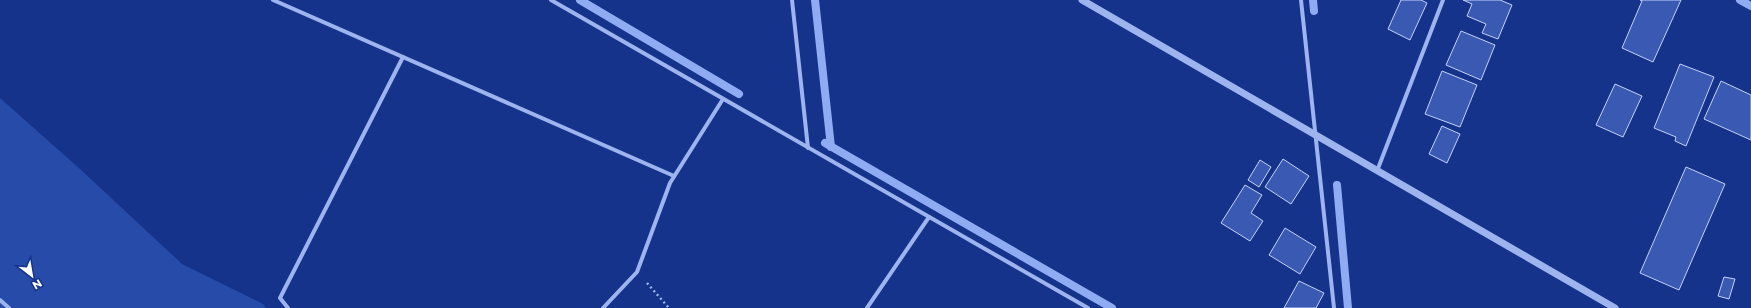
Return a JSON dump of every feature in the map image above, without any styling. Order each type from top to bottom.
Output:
[{"type":"street","points":[[273,0],[674,176]]},
{"type":"street","points":[[551,0],[1088,308]]},
{"type":"street","points":[[792,0],[808,148]]},
{"type":"street","points":[[1082,0],[1614,308]]},
{"type":"street","points":[[1301,0],[1334,308]]},
{"type":"street","points":[[1378,171],[1443,0]]},
{"type":"street","points":[[288,308],[280,298],[403,57]]},
{"type":"street","points":[[603,308],[637,272],[670,183],[723,99]]},
{"type":"street","points":[[866,308],[929,217]]},
{"type":"street","points":[[0,300],[9,308]]},
{"type":"path","points":[[637,272],[669,308]]},
{"type":"shaded area","points":[[0,98],[80,169],[182,264],[263,304],[266,308],[0,308]]},
{"type":"building","points":[[1401,0],[1421,0],[1427,3],[1410,40],[1388,29]]},
{"type":"building","points":[[1463,0],[1500,0],[1512,5],[1498,39],[1482,33],[1486,24],[1467,16],[1472,4]]},
{"type":"building","points":[[1640,0],[1681,0],[1653,62],[1622,48],[1642,1]]},
{"type":"building","points":[[1461,31],[1495,45],[1481,80],[1446,65]]},
{"type":"building","points":[[1680,64],[1714,77],[1686,146],[1675,141],[1676,137],[1654,128]]},
{"type":"building","points":[[1442,71],[1477,85],[1460,127],[1425,114]]},
{"type":"building","points":[[1721,81],[1751,95],[1751,140],[1704,119]]},
{"type":"building","points":[[1615,84],[1642,96],[1623,137],[1596,125]]},
{"type":"building","points":[[1442,126],[1460,134],[1447,163],[1429,154]]},
{"type":"building","points":[[1283,159],[1309,176],[1291,204],[1265,187]]},
{"type":"building","points":[[1260,160],[1271,167],[1259,187],[1248,180]]},
{"type":"building","points":[[1686,167],[1725,184],[1679,290],[1640,273]]},
{"type":"building","points":[[1245,185],[1262,195],[1251,213],[1263,221],[1250,241],[1221,223]]},
{"type":"building","points":[[1285,228],[1316,247],[1300,274],[1269,255]]},
{"type":"building","points":[[1724,277],[1735,279],[1729,299],[1718,296]]},
{"type":"building","points":[[1299,281],[1324,293],[1316,308],[1284,308]]},
{"type":"waterway","points":[[580,0],[739,94]]},
{"type":"waterway","points":[[815,0],[831,147]]},
{"type":"waterway","points":[[1313,0],[1314,11]]},
{"type":"waterway","points":[[1740,0],[1751,6]]},
{"type":"waterway","points":[[825,143],[1112,308]]},
{"type":"waterway","points":[[1337,185],[1348,308]]}]
